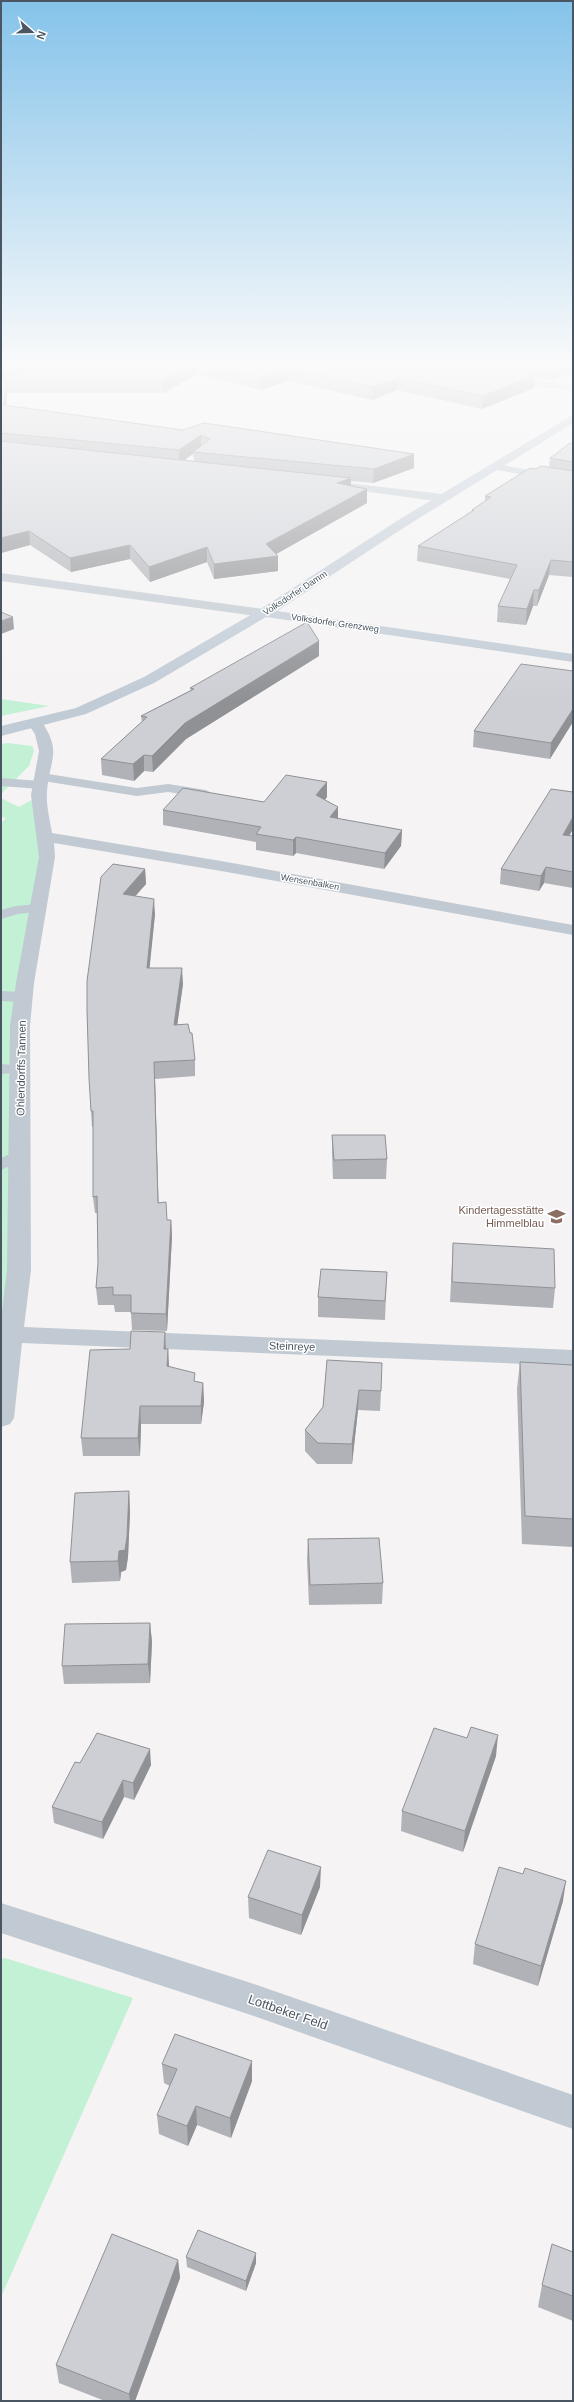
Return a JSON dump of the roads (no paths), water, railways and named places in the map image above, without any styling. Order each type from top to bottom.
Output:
[{"type":"main road","name":"Volksdorfer Damm","points":[[1,731],[36,724],[81,711],[120,695],[168,670],[264,613],[443,498],[479,477]]},
{"type":"main road","name":"Volksdorfer Grenzweg","points":[[264,613],[573,658]]},
{"type":"street","points":[[552,477],[573,481]]},
{"type":"street","points":[[308,482],[405,492],[443,498]]},
{"type":"street","name":"Volksdorfer Grenzweg","points":[[1,577],[264,613]]},
{"type":"street","name":"Ohlendorffs Tannen","points":[[1,1418],[11,1335],[8,1301],[19,1270],[10,1153],[11,1069],[20,1026],[47,857],[46,837],[39,796],[48,752],[42,731],[36,724]]},
{"type":"street","name":"Wensenbalken","points":[[46,837],[221,866],[573,930]]},
{"type":"street","name":"Steinreye","points":[[11,1335],[573,1358]]},
{"type":"street","name":"Lottbeker Feld","points":[[1,1918],[251,1999],[573,2112]]},
{"type":"lane","points":[[1,782],[41,781],[137,792],[168,788],[220,796]]},
{"type":"lane","points":[[1,909],[16,910],[38,908]]},
{"type":"lane","points":[[1,915],[16,910]]},
{"type":"lane","points":[[1,996],[24,997]]},
{"type":"lane","points":[[1,1165],[10,1153]]},
{"type":"place","name":"Kindertagesstätte Himmelblau","points":[[557,1216]]}]
